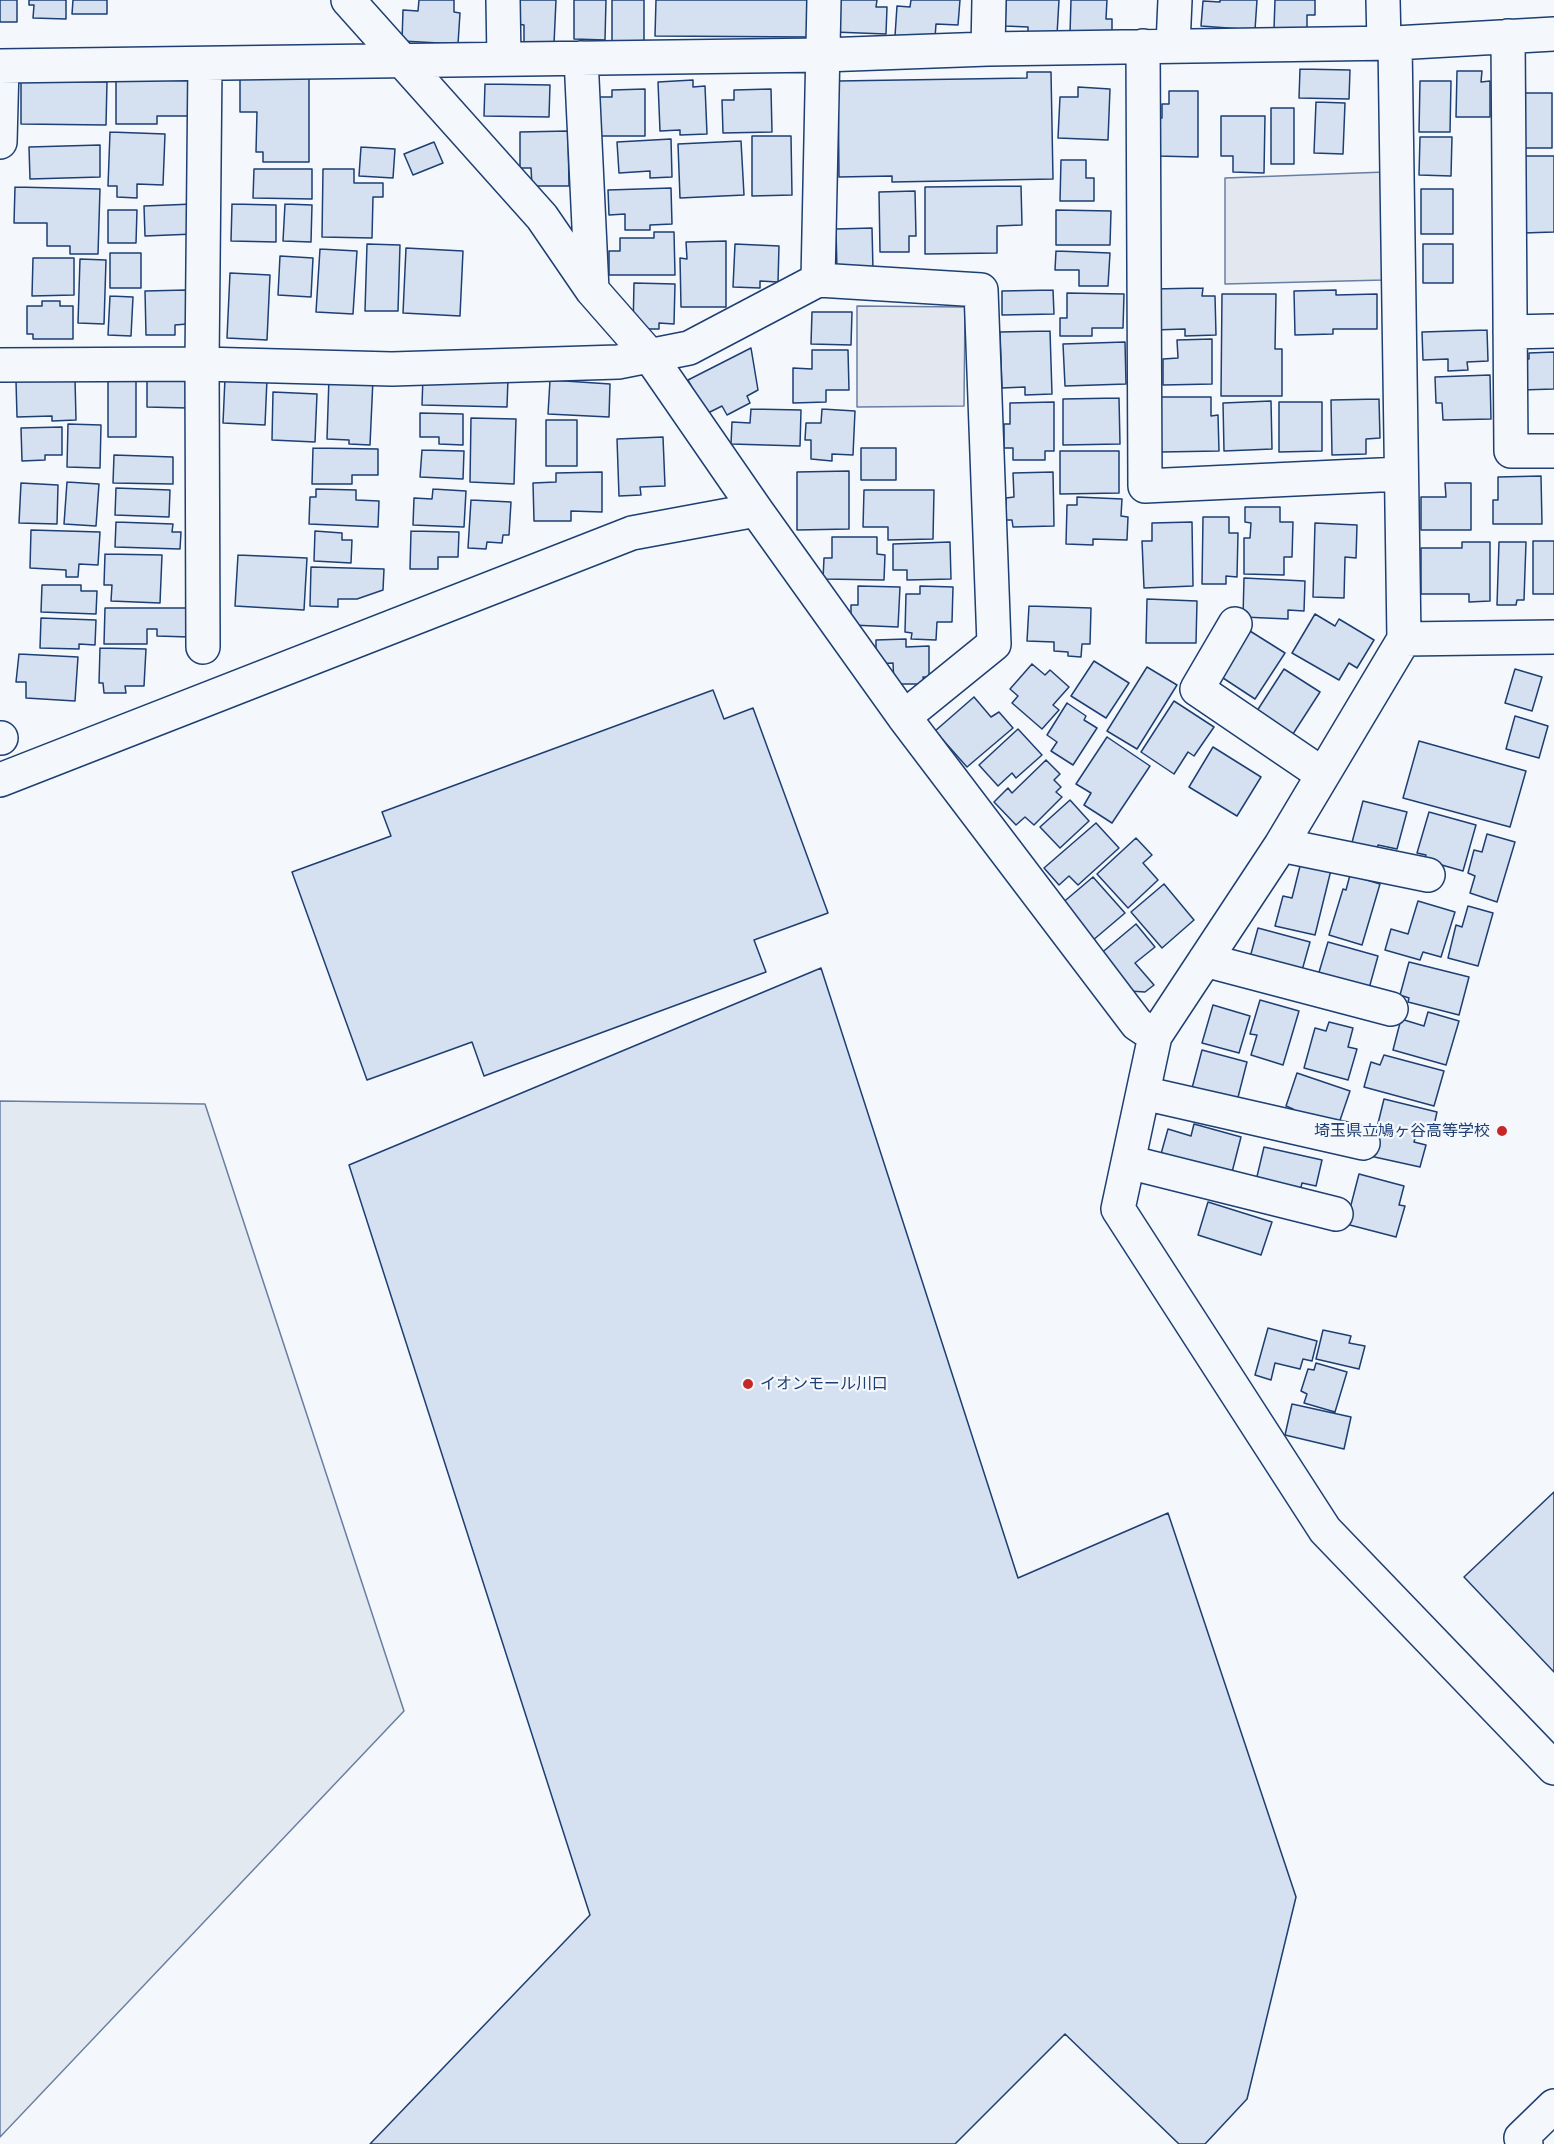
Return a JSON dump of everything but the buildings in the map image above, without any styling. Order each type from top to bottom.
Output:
[{"type":"street","points":[[348,0],[542,217],[592,290],[649,355],[904,717],[1137,1024],[1155,1036]]},
{"type":"street","points":[[503,0],[504,59]]},
{"type":"street","points":[[818,280],[824,0]]},
{"type":"street","points":[[988,49],[989,0]]},
{"type":"street","points":[[1174,0],[1158,46],[1145,486],[1401,474]]},
{"type":"street","points":[[1383,0],[1389,43],[1404,639],[1281,845],[1155,1036],[1118,1209],[1325,1530],[1554,1768]]},
{"type":"street","points":[[0,142],[1,66],[823,55],[988,49],[1389,43],[1554,34]]},
{"type":"street","points":[[1508,36],[1511,451],[1554,451]]},
{"type":"street","points":[[581,58],[592,290]]},
{"type":"street","points":[[203,647],[202,364],[205,64]]},
{"type":"street","points":[[0,365],[202,364],[392,369],[618,362],[689,348],[818,280],[981,290],[994,644],[904,717]]},
{"type":"street","points":[[1510,332],[1554,331]]},
{"type":"street","points":[[0,780],[632,532],[756,510]]},
{"type":"street","points":[[1234,624],[1197,689],[1322,774]]},
{"type":"street","points":[[1404,639],[1554,637]]},
{"type":"street","points":[[1281,845],[1428,875]]},
{"type":"street","points":[[1205,960],[1391,1009]]},
{"type":"street","points":[[1143,1093],[1363,1143]]},
{"type":"street","points":[[1128,1162],[1336,1214]]},
{"type":"street","points":[[1520,2142],[1554,2106]]},
{"type":"shaded area","points":[[1385,172],[1384,280],[1225,284],[1225,178]]},
{"type":"shaded area","points":[[857,306],[965,307],[964,406],[857,407]]},
{"type":"shaded area","points":[[0,1101],[205,1104],[404,1711],[0,2137]]},
{"type":"place","name":"埼玉県立鳩ヶ谷高等学校","points":[[1502,1131]]},
{"type":"place","name":"イオンモール川口","points":[[748,1384]]}]
